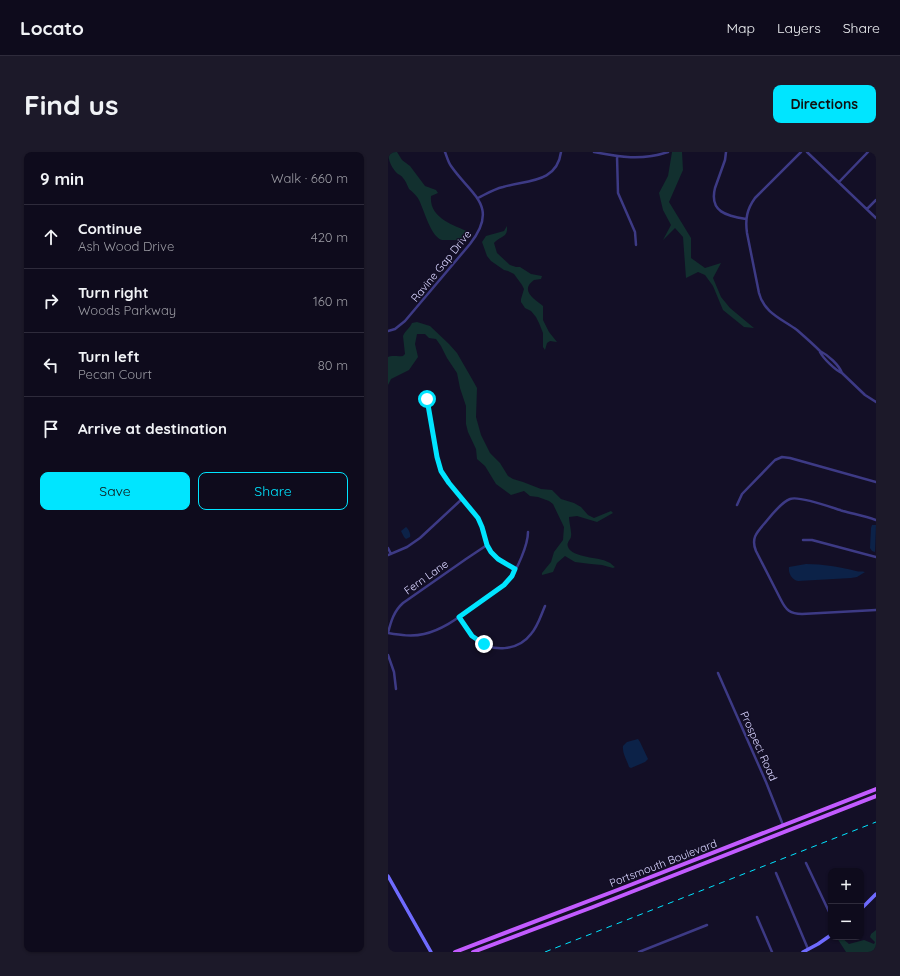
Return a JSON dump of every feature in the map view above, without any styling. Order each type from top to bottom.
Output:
[{"type":"main road","name":"Portsmouth Boulevard","points":[[455,952],[707,856],[876,789]]},
{"type":"main road","name":"Portsmouth Boulevard","points":[[473,952],[876,796]]},
{"type":"main road","points":[[388,876],[431,952]]},
{"type":"main road","points":[[864,906],[876,894]]},
{"type":"main road","points":[[803,952],[828,937]]},
{"type":"street","name":"Ravine Gap Drive","points":[[388,331],[395,329],[405,321],[475,238],[480,228],[482,217],[481,205],[478,198],[451,166],[445,152]]},
{"type":"street","points":[[478,198],[501,187],[547,176],[557,166],[561,152]]},
{"type":"street","points":[[594,152],[635,158],[668,152]]},
{"type":"street","points":[[726,152],[725,160],[714,192],[714,202],[723,213],[746,219]]},
{"type":"street","points":[[801,152],[755,198],[746,219],[747,233],[762,302],[768,310],[824,353],[865,395],[876,402]]},
{"type":"street","points":[[807,152],[876,218]]},
{"type":"street","points":[[839,182],[868,152]]},
{"type":"street","points":[[617,156],[618,192],[636,232],[636,245]]},
{"type":"street","points":[[867,209],[876,200]]},
{"type":"street","points":[[427,399],[439,466],[443,475],[477,516],[491,552],[498,559],[515,569]]},
{"type":"street","points":[[737,505],[742,494],[774,460],[779,457],[790,458],[876,482]]},
{"type":"street","points":[[876,520],[793,498],[785,502],[762,526],[755,536],[754,544],[761,562],[784,608],[790,612],[802,614],[876,610]]},
{"type":"street","points":[[388,548],[390,555],[420,538],[462,499]]},
{"type":"street","points":[[388,633],[409,636],[424,634],[444,627],[504,585],[512,576],[526,544],[528,532]]},
{"type":"street","points":[[803,540],[812,540],[876,557]]},
{"type":"street","name":"Fern Lane","points":[[388,633],[392,616],[403,602],[487,545]]},
{"type":"street","points":[[459,617],[472,636],[480,642],[489,647],[504,649],[516,646],[530,636],[545,606]]},
{"type":"street","points":[[388,654],[394,672],[396,688]]},
{"type":"street","name":"Prospect Road","points":[[718,674],[766,782],[784,832]]},
{"type":"street","points":[[855,797],[857,803]]},
{"type":"street","points":[[707,856],[710,861]]},
{"type":"street","points":[[806,863],[828,910]]},
{"type":"street","points":[[776,873],[808,949]]},
{"type":"street","points":[[640,881],[643,887]]},
{"type":"street","points":[[757,917],[772,952]]},
{"type":"street","points":[[639,952],[707,925]]},
{"type":"green space","points":[[388,152],[397,152],[402,160],[410,166],[425,186],[436,190],[438,193],[431,196],[431,204],[434,210],[443,220],[469,232],[465,238],[462,240],[442,240],[434,234],[415,194],[409,189],[406,182],[392,167]]},
{"type":"green space","points":[[672,152],[682,152],[683,170],[669,202],[691,238],[691,258],[705,268],[721,263],[713,278],[721,297],[730,308],[754,328],[744,327],[723,310],[713,286],[705,275],[698,272],[686,278],[683,237],[675,228],[663,240],[671,225],[663,210],[659,193],[668,176]]},
{"type":"green space","points":[[507,226],[505,235],[494,243],[497,253],[510,265],[520,267],[531,274],[542,276],[541,279],[531,282],[528,291],[532,297],[543,306],[543,320],[549,332],[557,342],[550,341],[547,343],[545,350],[543,347],[543,333],[536,317],[531,311],[525,308],[521,302],[524,289],[522,285],[514,274],[504,270],[491,261],[487,256],[482,242],[486,236],[504,231]]},
{"type":"green space","points":[[417,322],[430,326],[457,353],[477,388],[476,417],[481,435],[490,453],[500,463],[508,476],[541,489],[552,490],[561,499],[581,507],[588,515],[594,518],[611,511],[613,513],[597,522],[577,516],[569,517],[571,537],[568,542],[568,547],[575,553],[604,560],[615,567],[613,568],[602,565],[575,562],[565,556],[557,563],[553,572],[542,575],[551,562],[554,552],[563,540],[564,527],[553,504],[538,497],[530,496],[524,491],[511,495],[496,484],[485,466],[477,459],[476,449],[466,424],[466,406],[457,373],[436,339],[429,338],[425,334],[417,334],[415,344],[418,357],[409,370],[391,379],[388,385],[388,357],[403,356],[405,354],[403,336],[412,323]]},
{"type":"green space","points":[[876,930],[876,952],[846,952],[838,940],[844,940],[849,944],[864,940],[874,944],[875,942],[870,937]]},
{"type":"water","points":[[872,525],[876,525],[875,552],[870,548]]},
{"type":"water","points":[[406,527],[410,533],[410,537],[406,539],[401,531]]},
{"type":"water","points":[[806,564],[831,566],[865,572],[857,577],[851,578],[798,581],[792,578],[789,567]]},
{"type":"water","points":[[638,739],[648,759],[645,762],[631,768],[629,767],[623,751],[623,746],[627,742]]},
{"type":"railway","points":[[545,952],[876,822]]},
{"type":"route","points":[[427,399],[437,457],[443,475],[478,518],[487,545],[494,556],[515,569],[512,576],[504,585],[459,617],[472,636],[484,644]]}]
